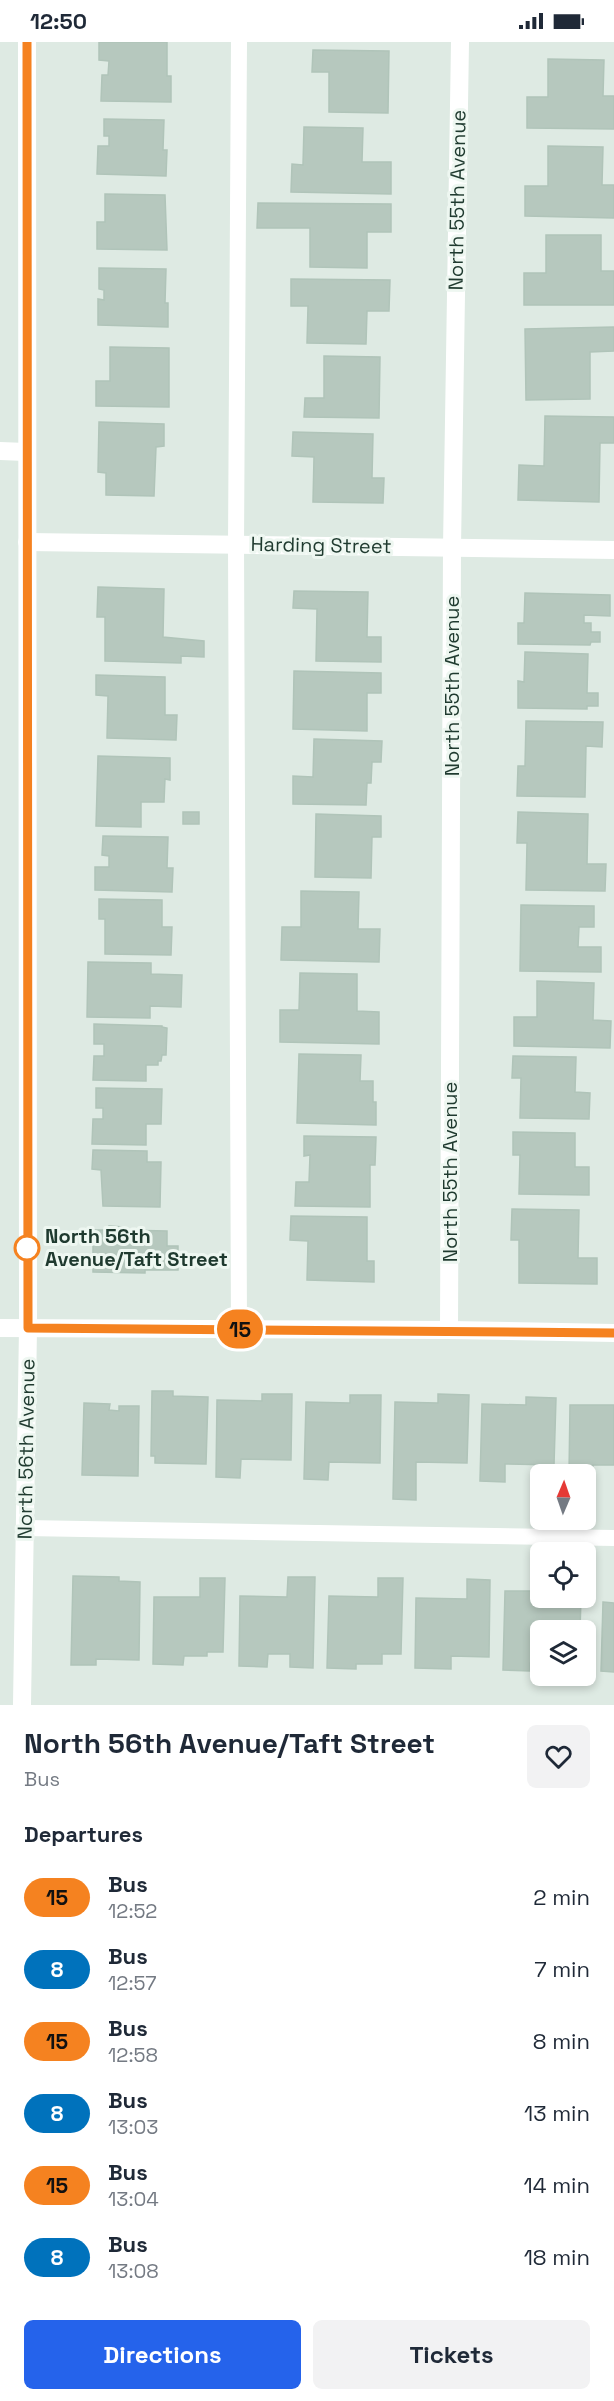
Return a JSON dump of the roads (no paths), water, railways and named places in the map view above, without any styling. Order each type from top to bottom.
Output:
[{"type":"street","name":"North 56th Avenue","points":[[22,1705],[28,1328],[27,42]]},
{"type":"street","name":"North 55th Avenue","points":[[449,1330],[452,547],[459,42]]},
{"type":"street","points":[[0,451],[26,452]]},
{"type":"street","name":"Harding Street","points":[[27,542],[614,550]]},
{"type":"street","points":[[0,1328],[614,1333]]},
{"type":"lane","points":[[239,42],[236,544],[239,1329]]},
{"type":"lane","points":[[25,1528],[614,1538]]},
{"type":"place","name":"North 56th Avenue/Taft Street","points":[[27,1248]]}]
